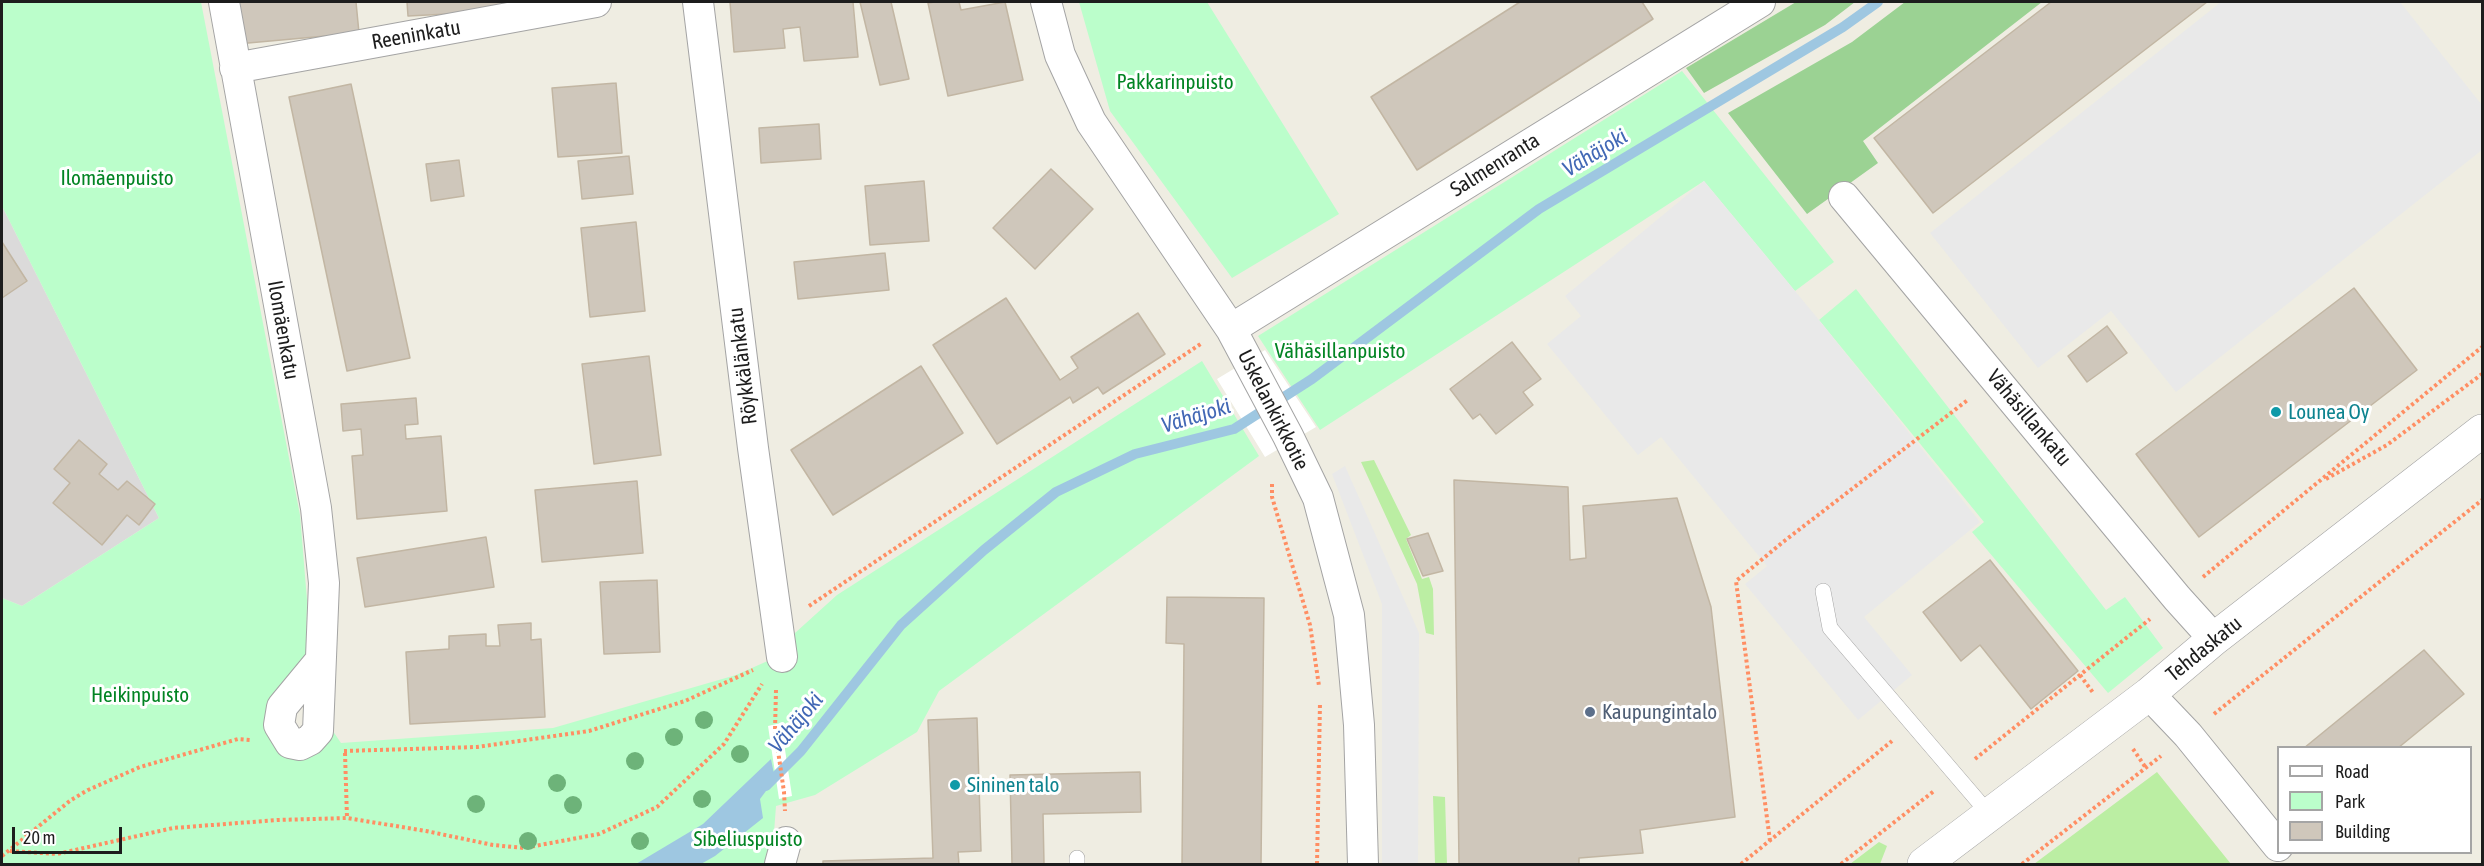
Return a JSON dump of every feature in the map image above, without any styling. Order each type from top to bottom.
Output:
[{"type":"street","name":"Ilomäenkatu","points":[[224,2],[316,508],[324,583],[320,661],[321,717],[318,731],[310,740],[300,745]]},
{"type":"street","name":"Reeninkatu","points":[[235,68],[596,2]]},
{"type":"street","name":"Röykkälänkatu","points":[[698,2],[753,448],[783,657]]},
{"type":"street","name":"Uskelankirkkotie","points":[[1046,2],[1060,55],[1091,122],[1231,329],[1318,498],[1349,615],[1359,725],[1363,864]]},
{"type":"street","name":"Salmenranta","points":[[1231,329],[1760,2]]},
{"type":"street","name":"Vähäsillankatu","points":[[1844,197],[2177,598],[2214,639]]},
{"type":"street","name":"Tehdaskatu","points":[[1924,864],[2149,694],[2214,639],[2482,431]]},
{"type":"street","points":[[300,745],[290,743],[284,736],[279,725],[282,707],[320,661]]},
{"type":"street","points":[[2149,694],[2188,735],[2277,845]]},
{"type":"lane","points":[[1823,591],[1830,628],[1990,815]]},
{"type":"path","points":[[784,792],[775,730],[774,696],[783,657],[800,612],[1203,342]]},
{"type":"path","points":[[2318,484],[2387,445],[2482,374]]},
{"type":"path","points":[[1271,478],[1272,497],[1310,625],[1320,697],[1317,864]]},
{"type":"path","points":[[2022,864],[2188,735],[2482,500]]},
{"type":"path","points":[[2,856],[71,800],[88,790],[140,767],[238,739],[345,751],[477,747],[589,731],[685,701],[783,657]]},
{"type":"path","points":[[9,851],[57,854],[172,828],[278,820],[347,818],[493,845],[524,848],[599,834],[657,807],[724,744],[752,698],[783,657]]},
{"type":"path","points":[[1741,864],[1914,724]]},
{"type":"path","points":[[345,751],[347,818]]},
{"type":"shaded area","points":[[2221,2],[2400,2],[2482,105],[2482,150],[2176,392],[2111,311],[2038,368],[1930,233]]},
{"type":"shaded area","points":[[1704,181],[1819,320],[1980,522],[1864,617],[1912,675],[1858,720],[1745,584],[1767,566],[1661,437],[1638,455],[1547,344],[1581,316],[1565,296]]},
{"type":"shaded area","points":[[2,206],[159,518],[22,606],[2,598]]},
{"type":"shaded area","points":[[1345,466],[1419,633],[1418,864],[1382,864],[1382,604],[1332,474]]},
{"type":"green space","name":"Heikinpuisto","points":[[2,2],[201,2],[300,515],[307,600],[306,657],[283,740],[324,718],[341,743],[553,728],[736,675],[788,652],[795,633],[837,595],[1202,361],[1259,456],[939,691],[917,732],[815,795],[776,806],[773,846],[766,864],[2,864],[2,598],[22,606],[159,518],[2,206]]},
{"type":"green space","name":"Pakkarinpuisto","points":[[1079,2],[1207,2],[1339,214],[1232,278],[1110,111]]},
{"type":"green space","points":[[1796,2],[1855,2],[1825,25],[1704,93],[1686,68]]},
{"type":"green space","points":[[1905,2],[2042,2],[1863,141],[1878,163],[1807,214],[1728,113],[1852,42]]},
{"type":"green space","name":"Vähäsillanpuisto","points":[[1682,71],[1834,262],[1795,291],[1704,181],[1320,430],[1258,336]]},
{"type":"green space","points":[[1856,289],[2106,610],[2125,597],[2163,648],[2108,693],[1972,532],[1984,522],[1819,320]]},
{"type":"green space","points":[[1374,460],[1411,535],[1406,539],[1422,579],[1429,577],[1433,589],[1434,635],[1426,633],[1417,584],[1361,462]]},
{"type":"green space","points":[[2157,772],[2231,864],[2034,864]]},
{"type":"green space","points":[[1433,796],[1445,797],[1447,864],[1435,864]]},
{"type":"green space","points":[[1879,842],[1887,846],[1880,864],[1850,864]]},
{"type":"water","points":[[771,759],[775,779],[760,799],[763,818],[715,856],[701,864],[636,864],[703,824]]},
{"type":"pier","points":[[1265,350],[1316,427],[1265,457],[1217,379]]},
{"type":"pier","points":[[781,723],[792,796],[779,799],[768,726]]},
{"type":"building","points":[[233,2],[356,2],[359,33],[237,44]]},
{"type":"building","points":[[407,2],[506,2],[506,11],[408,16]]},
{"type":"building","points":[[730,2],[853,2],[858,57],[804,61],[800,27],[783,29],[785,48],[734,52]]},
{"type":"building","points":[[860,2],[891,2],[909,79],[880,85]]},
{"type":"building","points":[[959,2],[961,10],[1005,2],[1023,80],[948,96],[928,3]]},
{"type":"building","points":[[1520,2],[1642,2],[1653,19],[1417,170],[1371,97]]},
{"type":"building","points":[[2051,2],[2207,2],[1933,213],[1874,138]]},
{"type":"building","points":[[616,83],[622,153],[558,157],[552,88]]},
{"type":"building","points":[[351,84],[410,358],[347,371],[289,97]]},
{"type":"building","points":[[819,124],[821,159],[761,163],[759,128]]},
{"type":"building","points":[[629,156],[633,194],[582,199],[578,161]]},
{"type":"building","points":[[459,160],[464,196],[431,201],[426,164]]},
{"type":"building","points":[[1051,169],[1093,209],[1035,269],[993,228]]},
{"type":"building","points":[[924,181],[929,241],[870,245],[865,186]]},
{"type":"building","points":[[636,222],[645,311],[590,317],[581,228]]},
{"type":"building","points":[[2,242],[27,281],[2,298]]},
{"type":"building","points":[[885,253],[889,290],[798,299],[794,262]]},
{"type":"building","name":"Lounea Oy","points":[[2354,288],[2417,370],[2199,537],[2136,454]]},
{"type":"building","points":[[1006,298],[1060,380],[1078,368],[1071,357],[1138,313],[1165,354],[1103,394],[1098,387],[1073,403],[1070,397],[997,444],[933,345]]},
{"type":"building","points":[[2107,326],[2127,353],[2087,382],[2068,356]]},
{"type":"building","points":[[1512,342],[1541,379],[1523,392],[1533,405],[1496,434],[1480,414],[1473,419],[1450,389]]},
{"type":"building","points":[[649,356],[661,455],[594,464],[582,364]]},
{"type":"building","points":[[921,366],[963,433],[833,515],[791,450]]},
{"type":"building","points":[[416,398],[418,424],[405,425],[406,439],[441,436],[447,511],[357,519],[352,456],[363,455],[361,429],[343,431],[341,404]]},
{"type":"building","points":[[79,440],[107,464],[99,474],[118,490],[127,481],[155,504],[139,525],[127,515],[102,545],[53,503],[70,483],[54,469]]},
{"type":"building","name":"Kaupungintalo","points":[[1454,480],[1568,487],[1570,560],[1586,558],[1583,506],[1677,498],[1711,607],[1735,817],[1640,830],[1643,853],[1579,858],[1579,864],[1459,864]]},
{"type":"building","points":[[637,481],[643,553],[542,562],[535,490]]},
{"type":"building","points":[[1428,533],[1443,571],[1423,576],[1407,539]]},
{"type":"building","points":[[486,537],[494,587],[365,607],[357,558]]},
{"type":"building","points":[[1990,560],[2078,671],[2031,709],[1980,645],[1961,661],[1923,612]]},
{"type":"building","points":[[657,580],[660,652],[604,654],[600,582]]},
{"type":"building","points":[[1167,597],[1264,598],[1261,864],[1182,864],[1184,644],[1166,643]]},
{"type":"building","points":[[531,623],[531,640],[541,639],[545,717],[410,724],[406,652],[449,649],[449,636],[486,634],[486,646],[500,646],[498,625]]},
{"type":"building","points":[[2424,650],[2464,694],[2400,746],[2306,746]]},
{"type":"building","name":"Sininen talo","points":[[977,718],[981,851],[958,852],[959,864],[823,864],[823,861],[933,858],[928,720]]},
{"type":"building","points":[[1140,772],[1141,812],[1043,814],[1044,864],[1012,864],[1010,775]]},
{"type":"waterway","name":"Vähäjoki","points":[[766,786],[801,751],[901,625],[984,550],[1056,492],[1135,454],[1234,429],[1312,379],[1539,209],[1843,27],[1878,2]]},
{"type":"place","name":"Lounea Oy","points":[[2276,412]]},
{"type":"place","name":"Kaupungintalo","points":[[1590,712]]},
{"type":"place","name":"Sininen talo","points":[[955,785]]},
{"type":"park label","name":"Ilomäenpuisto","points":[[117,178]]},
{"type":"park label","name":"Sibeliuspuisto","points":[[748,839]]}]
